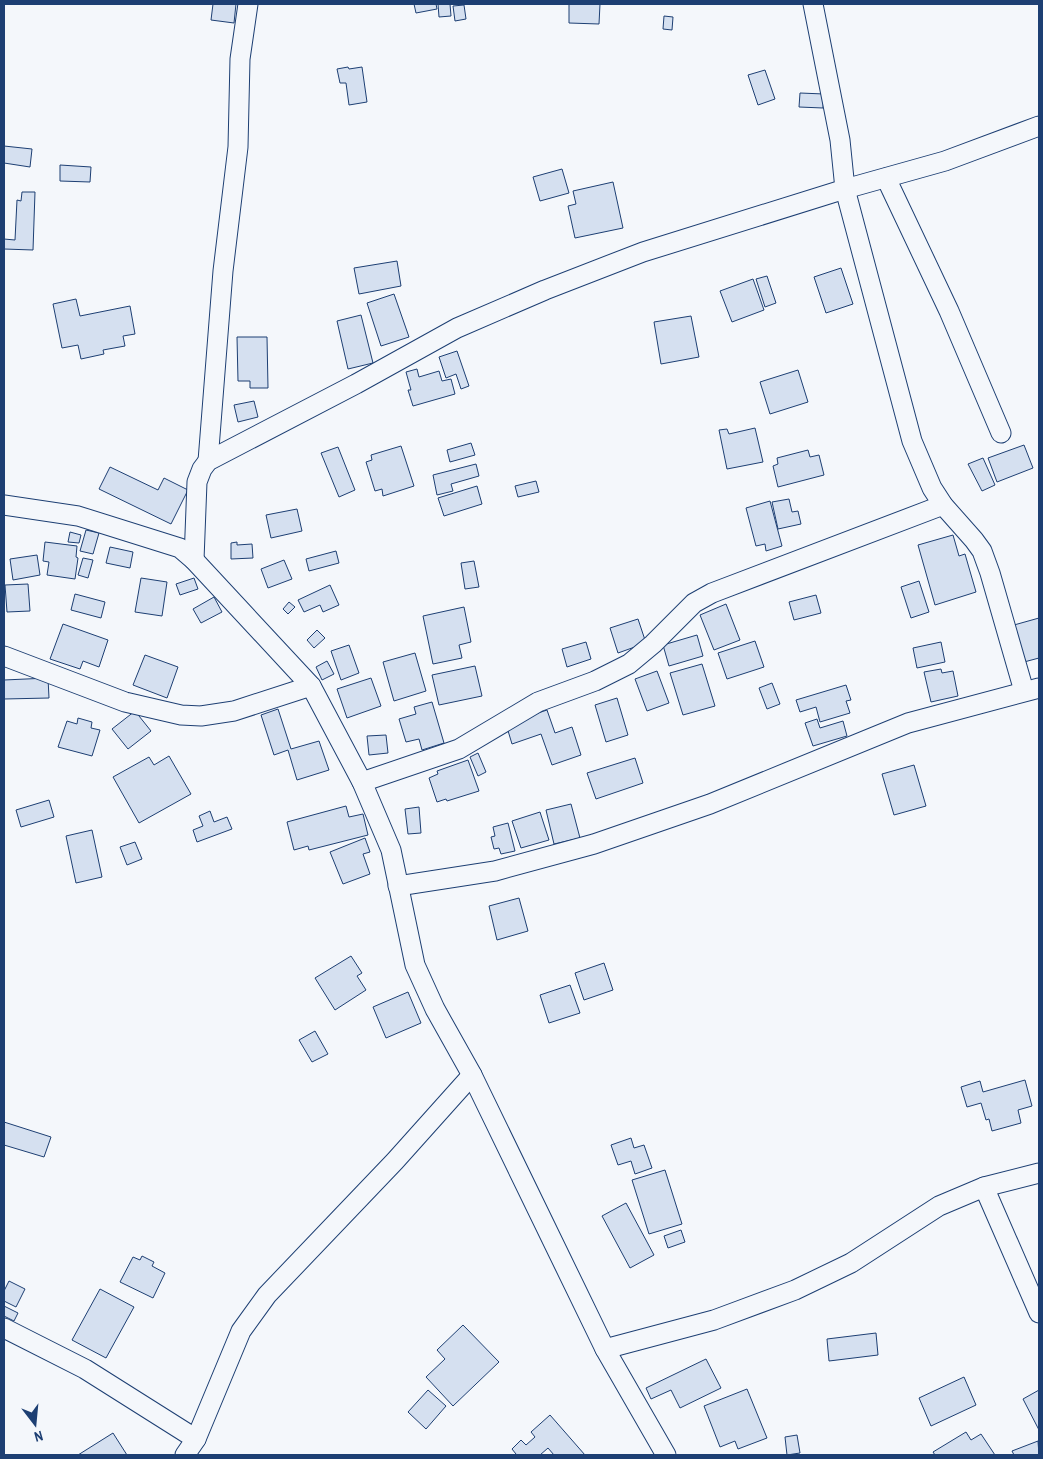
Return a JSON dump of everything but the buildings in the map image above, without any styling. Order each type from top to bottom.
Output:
[{"type":"street","points":[[208,461],[223,271],[238,147],[240,59],[248,4]]},
{"type":"street","points":[[398,886],[495,871],[594,844],[710,804],[908,723],[1032,690],[982,552],[974,540],[943,505],[932,488],[912,441],[845,189],[840,140],[813,4]]},
{"type":"street","points":[[194,560],[197,482],[202,469],[208,461],[356,384],[457,328],[545,290],[643,252],[845,189],[945,161],[1039,126]]},
{"type":"street","points":[[886,178],[949,312],[1001,433]]},
{"type":"street","points":[[4,505],[78,516],[180,548],[194,560],[311,686],[362,782],[391,850],[415,966],[435,1008],[472,1074],[606,1349],[666,1455]]},
{"type":"street","points":[[362,782],[459,749],[538,702],[595,680],[629,664],[653,644],[694,603],[712,593],[943,505]]},
{"type":"street","points":[[4,656],[125,702],[181,715],[200,716],[234,711],[311,686]]},
{"type":"street","points":[[185,1455],[196,1438],[241,1331],[267,1295],[396,1161],[472,1074]]},
{"type":"street","points":[[606,1349],[714,1320],[795,1290],[851,1263],[939,1206],[984,1187],[1039,1173]]},
{"type":"street","points":[[984,1187],[1039,1313]]},
{"type":"street","points":[[4,1328],[85,1368],[196,1438]]}]
